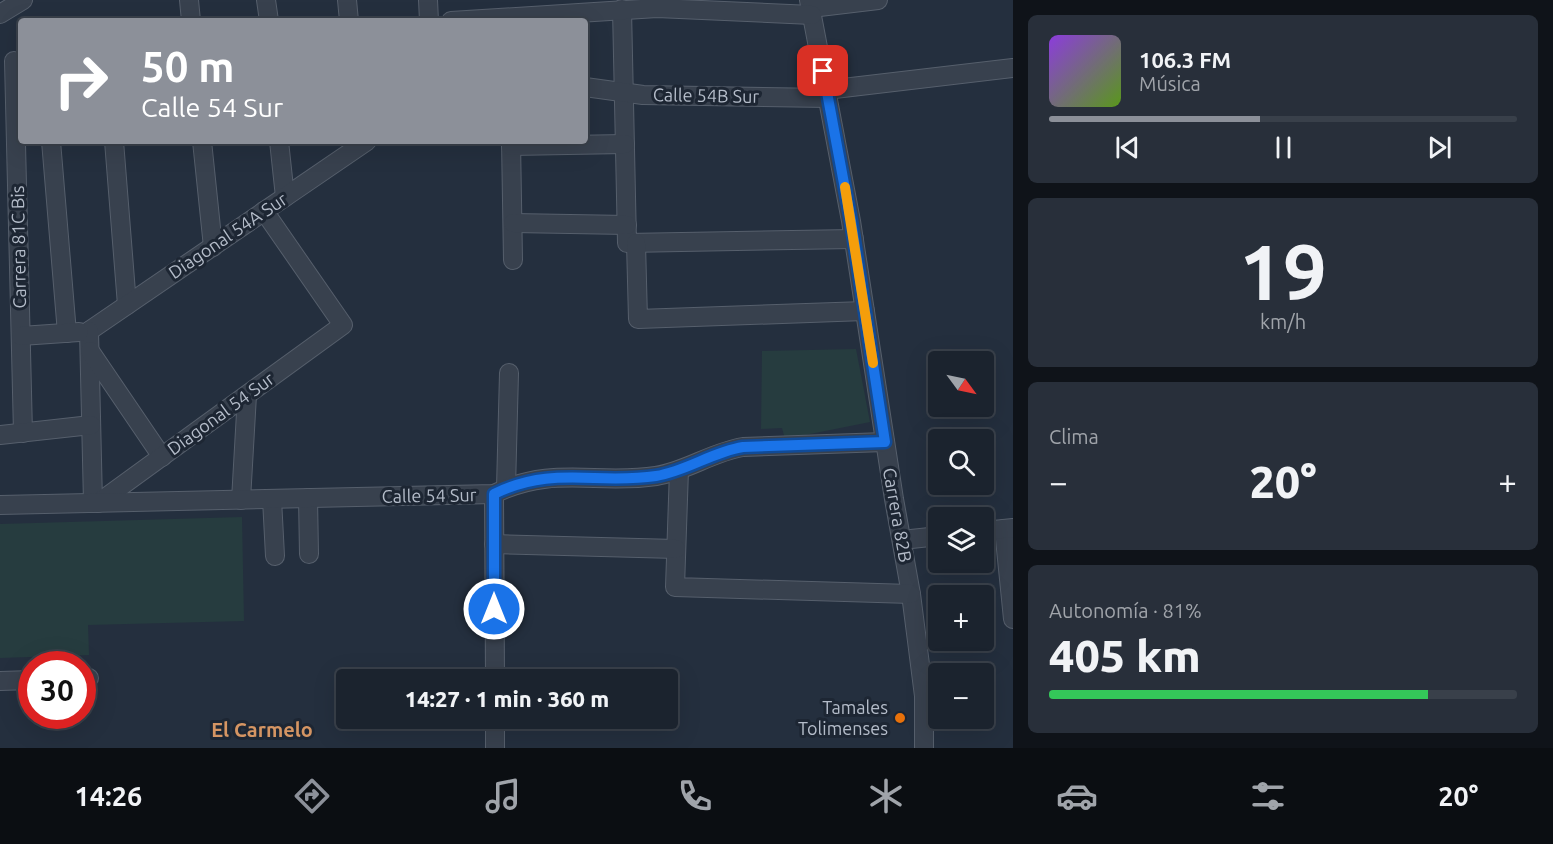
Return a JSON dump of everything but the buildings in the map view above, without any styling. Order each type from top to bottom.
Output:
[{"type":"street","points":[[0,14],[23,0]]},
{"type":"street","points":[[189,0],[191,18]]},
{"type":"street","points":[[266,0],[268,18]]},
{"type":"street","points":[[347,0],[349,18]]},
{"type":"street","points":[[428,0],[429,18]]},
{"type":"street","points":[[471,18],[506,13],[622,9],[811,8],[878,0]]},
{"type":"street","name":"Carrera 82B","points":[[811,8],[854,239],[911,594],[924,696],[924,748]]},
{"type":"street","points":[[622,9],[625,144],[630,237],[638,319],[865,311]]},
{"type":"street","name":"Carrera 81C Bis","points":[[12,61],[23,433]]},
{"type":"street","name":"Calle 54B Sur","points":[[588,87],[642,95],[827,94],[1013,68]]},
{"type":"street","points":[[51,144],[67,333]]},
{"type":"street","points":[[114,144],[128,305]]},
{"type":"street","points":[[202,144],[213,247]]},
{"type":"street","points":[[279,144],[285,198]]},
{"type":"street","name":"Diagonal 54A Sur","points":[[89,332],[361,144]]},
{"type":"street","points":[[513,260],[511,144],[625,144]]},
{"type":"street","name":"Diagonal 54 Sur","points":[[96,503],[343,325],[264,211]]},
{"type":"street","points":[[513,223],[630,237],[854,239]]},
{"type":"street","points":[[21,336],[89,332],[91,425],[96,503]]},
{"type":"street","points":[[90,351],[162,457]]},
{"type":"street","points":[[495,669],[494,544],[509,373]]},
{"type":"street","points":[[241,500],[247,395]]},
{"type":"street","points":[[0,435],[91,425]]},
{"type":"street","name":"Calle 54 Sur","points":[[0,505],[500,491],[525,481],[550,478],[644,477],[679,470],[720,452],[743,447],[885,442]]},
{"type":"street","points":[[679,470],[675,587],[911,594]]},
{"type":"street","points":[[308,498],[309,554]]},
{"type":"street","points":[[272,499],[275,556]]},
{"type":"street","points":[[1008,528],[1013,619]]},
{"type":"street","points":[[902,540],[928,537]]},
{"type":"street","points":[[494,544],[676,549]]},
{"type":"street","points":[[0,681],[18,680]]},
{"type":"street","points":[[495,729],[495,748]]},
{"type":"green space","points":[[856,349],[870,422],[785,439],[782,428],[761,429],[762,351]]},
{"type":"green space","points":[[242,517],[244,621],[88,625],[89,651],[18,651],[18,657],[0,658],[0,524]]},
{"type":"slow traffic","points":[[845,187],[873,363]]},
{"type":"place","name":"Tamales Tolimenses","points":[[900,718]]},
{"type":"district","name":"El Carmelo","points":[[262,730]]},
{"type":"route","points":[[494,609],[494,494],[514,484],[564,476],[630,478],[658,476],[694,465],[720,452],[743,447],[885,442],[851,221],[823,71]]}]
